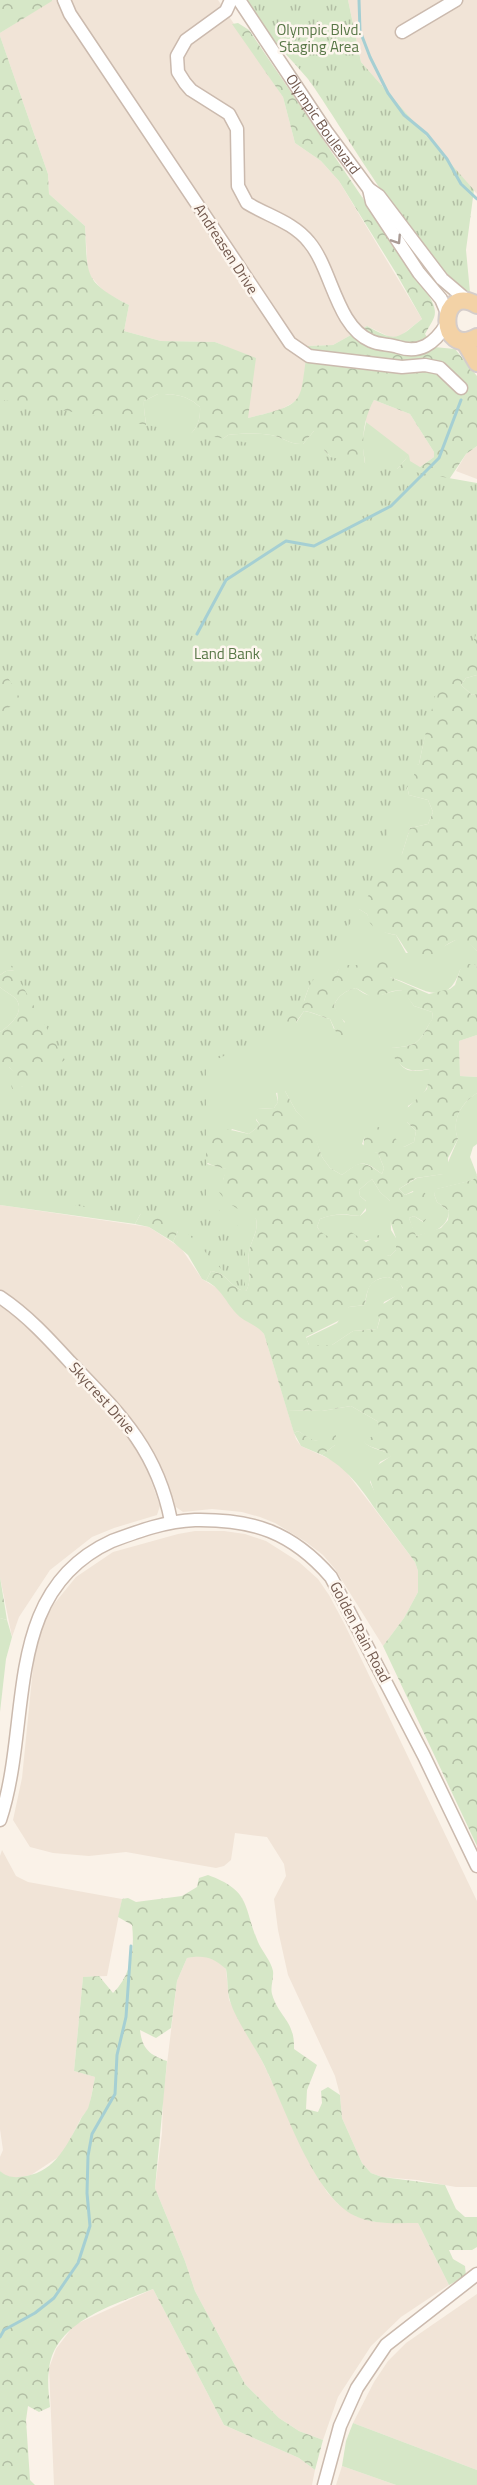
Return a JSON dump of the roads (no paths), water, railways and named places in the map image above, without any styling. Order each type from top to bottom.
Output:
[{"type":"main road","name":"Olympic Boulevard","points":[[473,301],[456,304],[454,331],[477,363]]},
{"type":"street","name":"Andreasen Drive","points":[[64,0],[70,14],[290,344],[309,356],[402,367],[425,365],[440,368],[461,388]]},
{"type":"street","name":"Olympic Boulevard","points":[[239,0],[326,131],[369,189],[379,195],[442,279],[473,301]]},
{"type":"street","points":[[402,32],[456,0]]},
{"type":"street","points":[[246,12],[229,6],[186,40],[177,56],[178,72],[191,90],[223,109],[234,121],[237,129],[239,191],[247,203],[290,225],[308,240],[325,267],[348,321],[359,333],[371,341],[404,350],[420,350],[425,345],[454,331]]},
{"type":"street","name":"Olympic Boulevard","points":[[369,189],[372,202],[419,273],[441,299],[454,331]]},
{"type":"street","name":"Skycrest Drive","points":[[0,1297],[22,1312],[47,1336],[137,1436],[160,1480],[171,1521]]},
{"type":"street","name":"Golden Rain Road","points":[[0,1820],[12,1766],[21,1658],[27,1633],[35,1613],[64,1573],[89,1553],[123,1537],[171,1521],[243,1522],[282,1536],[318,1562],[331,1578],[477,1866]]},
{"type":"street","points":[[324,2485],[340,2426],[357,2388],[386,2345],[477,2274]]},
{"type":"waterway","points":[[359,0],[360,31],[388,93],[404,115],[427,134],[447,159],[461,184],[477,199]]},
{"type":"waterway","points":[[197,634],[226,580],[286,541],[314,546],[391,506],[439,458],[461,400]]},
{"type":"waterway","points":[[0,2337],[4,2330],[35,2313],[54,2298],[78,2263],[90,2226],[87,2193],[88,2156],[92,2134],[115,2094],[117,2055],[126,2017],[131,1946]]},
{"type":"park label","name":"Olympic Blvd. Staging Area","points":[[319,38]]},
{"type":"park label","name":"Land Bank","points":[[227,654]]}]
